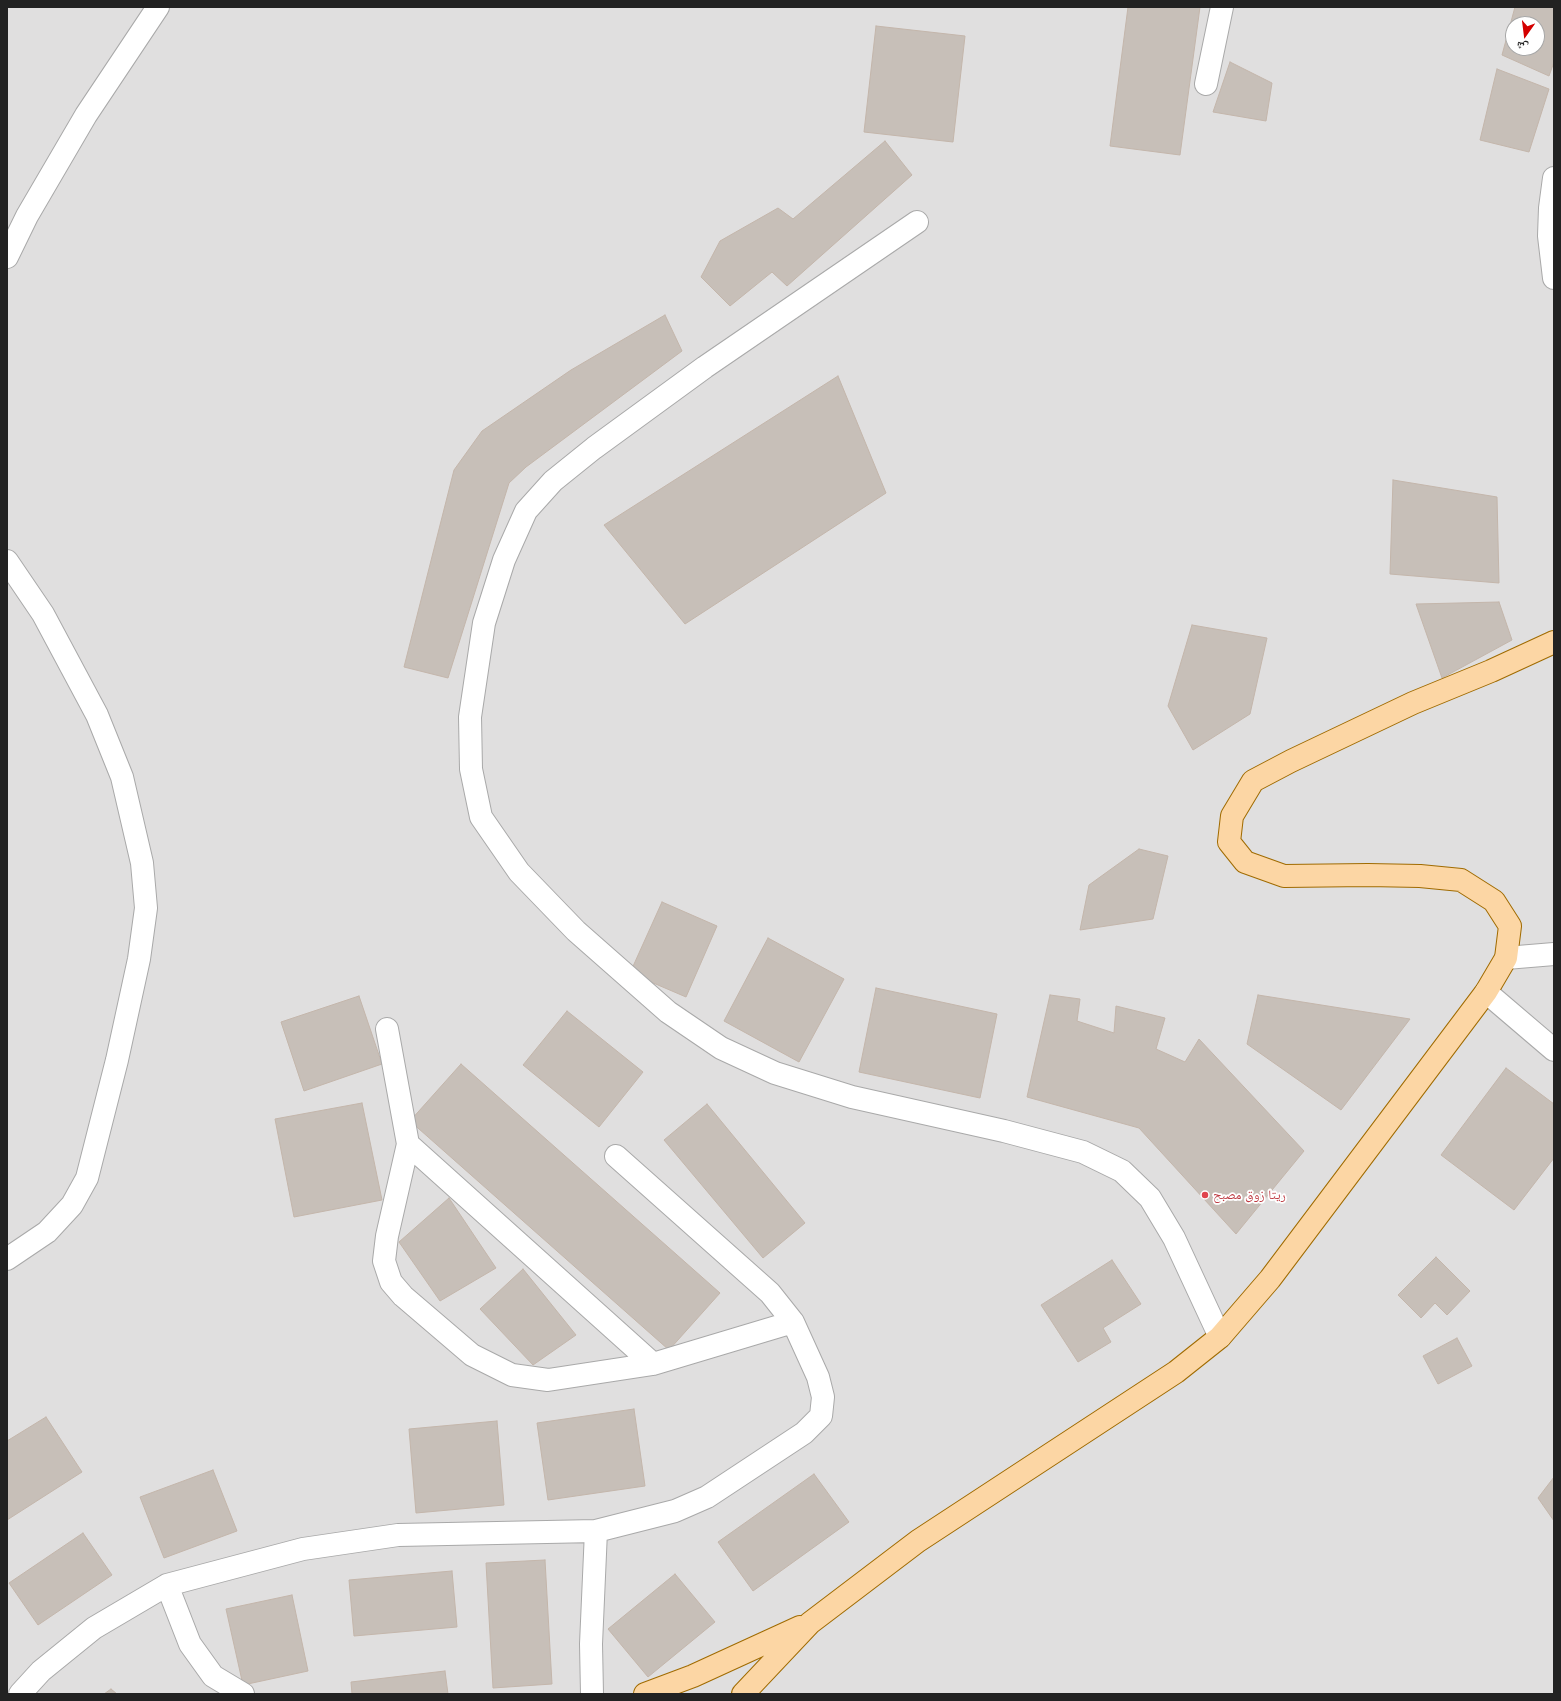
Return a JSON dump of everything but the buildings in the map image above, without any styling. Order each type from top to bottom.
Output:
[{"type":"main road","points":[[743,1694],[810,1623],[918,1541],[1176,1372],[1220,1337],[1270,1279],[1486,992],[1506,958],[1510,926],[1494,901],[1461,880],[1398,876],[1284,876],[1245,862],[1230,842],[1232,816],[1253,781],[1291,761],[1413,703],[1491,671],[1554,642]]},
{"type":"main road","points":[[646,1694],[693,1676],[810,1623]]},
{"type":"street","points":[[7,257],[28,216],[86,115],[158,7]]},
{"type":"street","points":[[1206,84],[1222,7]]},
{"type":"street","points":[[1554,178],[1550,208],[1549,236],[1554,278]]},
{"type":"street","points":[[917,222],[705,367],[594,448],[553,481],[526,511],[504,560],[484,623],[470,717],[471,769],[481,817],[519,872],[576,931],[668,1012],[721,1048],[775,1073],[852,1097],[1004,1130],[1083,1152],[1122,1171],[1150,1198],[1174,1238],[1220,1337]]},
{"type":"street","points":[[7,561],[43,614],[103,729],[124,784],[142,863],[146,908],[139,959],[117,1060],[88,1178],[72,1204],[47,1232],[7,1259]]},
{"type":"street","points":[[1506,958],[1554,954]]},
{"type":"street","points":[[1486,992],[1554,1050]]},
{"type":"street","points":[[387,1030],[408,1144],[387,1236],[384,1261],[391,1282],[403,1296],[472,1355],[512,1375],[548,1380],[653,1364],[793,1322]]},
{"type":"street","points":[[408,1144],[653,1364]]},
{"type":"street","points":[[20,1694],[41,1670],[94,1628],[167,1585],[303,1549],[398,1536],[596,1531],[675,1511],[707,1497],[804,1433],[821,1416],[824,1397],[818,1377],[793,1322],[764,1288],[616,1156]]},
{"type":"street","points":[[592,1694],[591,1644],[596,1531]]},
{"type":"street","points":[[167,1585],[190,1644],[214,1676],[243,1694]]},
{"type":"shaded area","points":[[7,7],[1554,7],[1554,1694],[7,1694]]},
{"type":"place","name":"ريتا زوق مصبح","points":[[1205,1195]]}]
